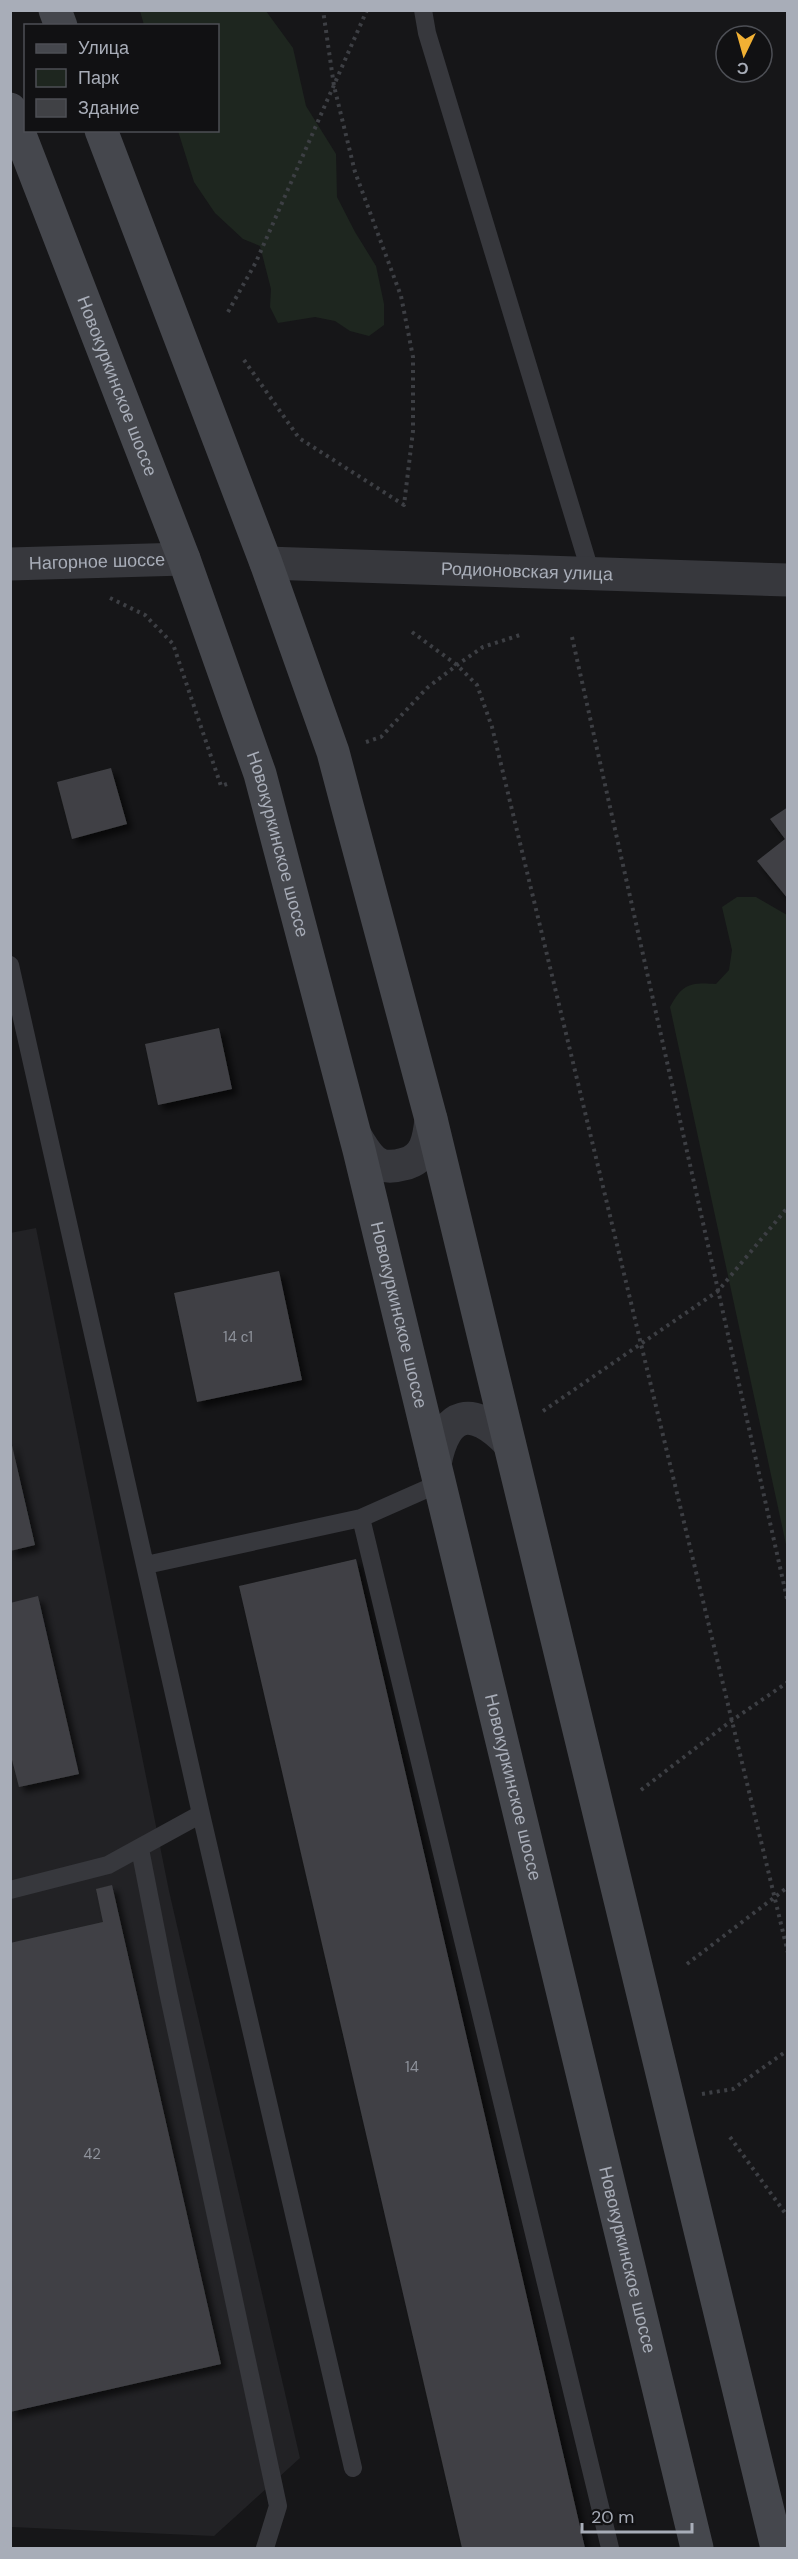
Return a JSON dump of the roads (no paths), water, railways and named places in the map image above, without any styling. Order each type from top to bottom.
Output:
[{"type":"main road","name":"Новокуркинское шоссе","points":[[10,109],[184,559],[256,763],[356,1137],[697,2548]]},
{"type":"main road","points":[[102,132],[266,563],[333,752],[431,1119],[777,2548]]},
{"type":"street","name":"Нагорное шоссе","points":[[10,564],[184,559]]},
{"type":"street","name":"Родионовская улица","points":[[266,563],[788,580]]},
{"type":"street","points":[[356,1137],[367,1154],[380,1165],[396,1166],[412,1162],[422,1154],[429,1138],[431,1119]]},
{"type":"street","points":[[438,1473],[439,1441],[448,1427],[462,1419],[477,1419],[494,1426],[510,1443]]},
{"type":"lane","points":[[423,10],[434,55],[591,574]]},
{"type":"lane","points":[[10,965],[201,1814],[353,2468]]},
{"type":"lane","points":[[146,1565],[361,1518],[438,1473]]},
{"type":"lane","points":[[361,1518],[610,2548]]},
{"type":"lane","points":[[10,1890],[108,1865],[201,1814]]},
{"type":"lane","points":[[140,1849],[168,1992],[278,2506],[265,2548]]}]
